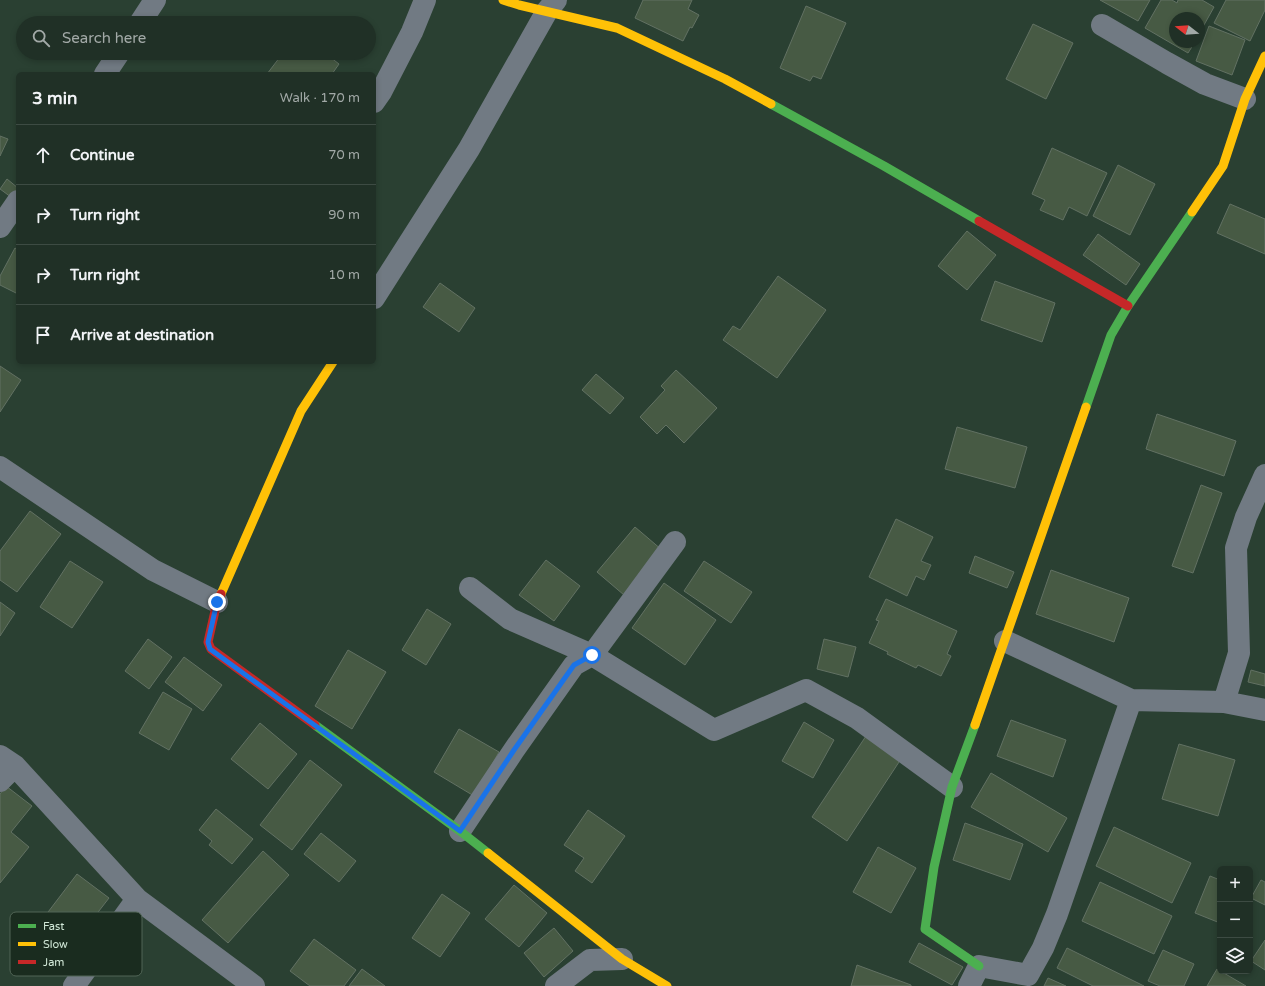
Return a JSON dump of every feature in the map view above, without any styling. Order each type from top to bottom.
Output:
[{"type":"street","points":[[145,16],[155,0]]},
{"type":"street","points":[[376,99],[412,32],[425,0]]},
{"type":"street","points":[[503,0],[519,6],[551,6],[617,28],[725,79],[884,166],[1128,306]]},
{"type":"street","points":[[376,295],[469,149],[551,6]]},
{"type":"street","points":[[1102,25],[1204,84],[1244,98]]},
{"type":"street","points":[[1131,700],[1056,914],[1043,948],[1028,975],[979,966],[925,929],[934,867],[952,787],[1005,641],[1111,335],[1128,306],[1223,166],[1244,98],[1265,56]]},
{"type":"street","points":[[106,72],[114,60]]},
{"type":"street","points":[[0,227],[16,204]]},
{"type":"street","points":[[332,364],[301,411],[217,602],[208,642],[210,649],[460,831],[622,959],[667,986]]},
{"type":"street","points":[[0,467],[152,570],[217,602]]},
{"type":"street","points":[[1224,702],[1239,653],[1236,548],[1246,517],[1265,475]]},
{"type":"street","points":[[460,831],[514,750],[574,665],[592,655],[675,542]]},
{"type":"street","points":[[470,588],[510,619],[592,655],[714,730],[806,690],[857,718],[952,787]]},
{"type":"street","points":[[1005,641],[1131,700],[1224,702],[1265,710]]},
{"type":"street","points":[[0,781],[7,761],[137,899],[254,986]]},
{"type":"street","points":[[128,912],[137,899]]},
{"type":"street","points":[[556,986],[590,960],[622,959]]},
{"type":"street","points":[[969,986],[979,966]]},
{"type":"street","points":[[74,986],[81,976]]},
{"type":"building","points":[[643,0],[692,0],[688,9],[699,15],[692,28],[690,27],[683,41],[635,18]]},
{"type":"building","points":[[1100,0],[1150,0],[1138,21]]},
{"type":"building","points":[[1161,0],[1172,0],[1177,3],[1178,0],[1202,0],[1214,7],[1205,23],[1205,12],[1169,12],[1169,42],[1145,28]]},
{"type":"building","points":[[1226,0],[1265,0],[1265,10],[1250,41],[1214,23]]},
{"type":"building","points":[[806,6],[846,23],[821,79],[813,76],[810,81],[780,68]]},
{"type":"building","points":[[1033,24],[1073,43],[1046,99],[1006,79]]},
{"type":"building","points":[[1209,26],[1245,40],[1232,75],[1196,61],[1201,48],[1205,48],[1205,37]]},
{"type":"building","points":[[1179,48],[1191,48],[1188,53]]},
{"type":"building","points":[[278,60],[334,60],[339,64],[333,72],[269,72]]},
{"type":"building","points":[[0,136],[8,139],[0,156]]},
{"type":"building","points":[[1052,148],[1107,173],[1087,216],[1069,207],[1063,220],[1040,210],[1045,200],[1032,194]]},
{"type":"building","points":[[1118,165],[1155,184],[1130,235],[1093,216]]},
{"type":"building","points":[[7,179],[16,186],[16,199],[15,200],[0,189]]},
{"type":"building","points":[[1230,204],[1265,219],[1265,254],[1217,233]]},
{"type":"building","points":[[967,231],[996,255],[967,290],[938,266]]},
{"type":"building","points":[[1098,234],[1140,264],[1126,285],[1083,255]]},
{"type":"building","points":[[15,248],[16,293],[0,285],[0,276]]},
{"type":"building","points":[[778,276],[826,310],[777,378],[723,340],[733,326],[740,330]]},
{"type":"building","points":[[995,281],[1055,303],[1042,342],[981,320]]},
{"type":"building","points":[[440,283],[475,308],[459,332],[423,307]]},
{"type":"building","points":[[0,366],[21,380],[0,412]]},
{"type":"building","points":[[676,370],[717,408],[684,443],[666,425],[657,434],[640,417],[665,390],[661,386]]},
{"type":"building","points":[[596,374],[624,398],[610,414],[582,390]]},
{"type":"building","points":[[1157,414],[1236,441],[1224,476],[1146,449]]},
{"type":"building","points":[[957,427],[1027,447],[1015,488],[945,469]]},
{"type":"building","points":[[1201,485],[1222,493],[1193,573],[1172,566]]},
{"type":"building","points":[[30,511],[61,534],[17,592],[0,580],[0,551]]},
{"type":"building","points":[[896,519],[933,537],[921,561],[931,565],[924,580],[916,576],[907,596],[869,577]]},
{"type":"building","points":[[635,527],[662,550],[624,595],[597,572]]},
{"type":"building","points":[[975,556],[1014,572],[1007,588],[969,573]]},
{"type":"building","points":[[546,560],[580,586],[554,621],[519,595]]},
{"type":"building","points":[[70,561],[103,582],[72,628],[40,607]]},
{"type":"building","points":[[704,561],[752,592],[731,623],[684,591]]},
{"type":"building","points":[[1051,570],[1129,598],[1114,642],[1036,614]]},
{"type":"building","points":[[664,583],[716,620],[685,665],[632,628]]},
{"type":"building","points":[[886,599],[957,631],[947,654],[951,656],[941,676],[918,665],[916,668],[887,654],[888,652],[869,643],[879,621],[876,620]]},
{"type":"building","points":[[0,602],[15,613],[0,636]]},
{"type":"building","points":[[427,609],[451,624],[426,665],[402,650]]},
{"type":"building","points":[[148,639],[172,657],[149,689],[125,671]]},
{"type":"building","points":[[824,639],[856,647],[848,677],[817,669]]},
{"type":"building","points":[[348,650],[386,672],[352,729],[315,706]]},
{"type":"building","points":[[184,657],[222,685],[203,711],[165,682]]},
{"type":"building","points":[[1251,670],[1265,674],[1265,686],[1248,682]]},
{"type":"building","points":[[163,692],[192,709],[169,750],[139,733]]},
{"type":"building","points":[[1011,720],[1066,740],[1053,777],[997,756]]},
{"type":"building","points":[[804,722],[834,740],[813,778],[782,761]]},
{"type":"building","points":[[260,723],[297,754],[268,789],[231,759]]},
{"type":"building","points":[[459,729],[499,752],[474,796],[434,772]]},
{"type":"building","points":[[866,736],[901,759],[847,841],[812,817]]},
{"type":"building","points":[[1179,744],[1235,760],[1218,816],[1162,799]]},
{"type":"building","points":[[310,760],[342,785],[292,850],[260,825]]},
{"type":"building","points":[[991,773],[1067,818],[1048,852],[971,807]]},
{"type":"building","points":[[6,786],[32,806],[11,832],[29,847],[0,883],[0,794]]},
{"type":"building","points":[[216,809],[253,839],[232,864],[209,845],[212,841],[199,830]]},
{"type":"building","points":[[588,810],[625,836],[592,883],[575,871],[584,858],[564,845]]},
{"type":"building","points":[[965,823],[1023,844],[1010,880],[953,860]]},
{"type":"building","points":[[1114,827],[1191,863],[1172,903],[1096,866]]},
{"type":"building","points":[[321,833],[356,861],[339,882],[304,854]]},
{"type":"building","points":[[878,847],[916,868],[891,913],[853,892]]},
{"type":"building","points":[[263,851],[289,875],[228,943],[202,920]]},
{"type":"building","points":[[77,874],[109,898],[98,912],[48,912]]},
{"type":"building","points":[[1210,876],[1217,879],[1217,922],[1195,913]]},
{"type":"building","points":[[1261,880],[1265,882],[1265,905],[1253,899],[1253,894]]},
{"type":"building","points":[[1100,882],[1172,916],[1154,954],[1082,921]]},
{"type":"building","points":[[514,885],[547,913],[519,947],[485,919]]},
{"type":"building","points":[[442,894],[470,913],[440,957],[412,938]]},
{"type":"building","points":[[554,928],[573,951],[544,977],[524,953]]},
{"type":"building","points":[[314,939],[356,970],[344,986],[310,986],[290,971]]},
{"type":"building","points":[[1265,940],[1265,970],[1253,962],[1253,958]]},
{"type":"building","points":[[919,943],[963,967],[952,985],[909,962]]},
{"type":"building","points":[[1067,948],[1144,986],[1093,986],[1057,968]]},
{"type":"building","points":[[1163,950],[1194,964],[1184,986],[1160,986],[1148,981]]},
{"type":"building","points":[[857,965],[911,985],[911,986],[851,986]]},
{"type":"building","points":[[362,969],[385,986],[349,986]]},
{"type":"building","points":[[1217,969],[1217,974],[1226,974],[1246,986],[1207,986]]},
{"type":"building","points":[[1048,978],[1066,986],[1044,986]]},
{"type":"traffic: fast","points":[[771,104],[884,166],[979,221]]},
{"type":"traffic: fast","points":[[1086,407],[1111,335],[1128,306],[1192,212]]},
{"type":"traffic: fast","points":[[315,725],[488,853]]},
{"type":"traffic: fast","points":[[975,725],[952,787],[934,867],[925,929],[979,966]]},
{"type":"traffic: slow","points":[[503,0],[617,28],[725,79],[771,104]]},
{"type":"traffic: slow","points":[[1192,212],[1223,166],[1245,99],[1265,56]]},
{"type":"traffic: slow","points":[[221,594],[301,411],[332,364]]},
{"type":"traffic: slow","points":[[975,725],[1086,407]]},
{"type":"traffic: slow","points":[[488,853],[622,959],[667,986]]},
{"type":"traffic: jam","points":[[979,221],[1128,306]]},
{"type":"traffic: jam","points":[[221,594],[217,602],[208,642],[211,649],[315,725]]},
{"type":"route","points":[[217,602],[208,642],[210,649],[460,831],[514,750],[574,665],[592,655]]}]
